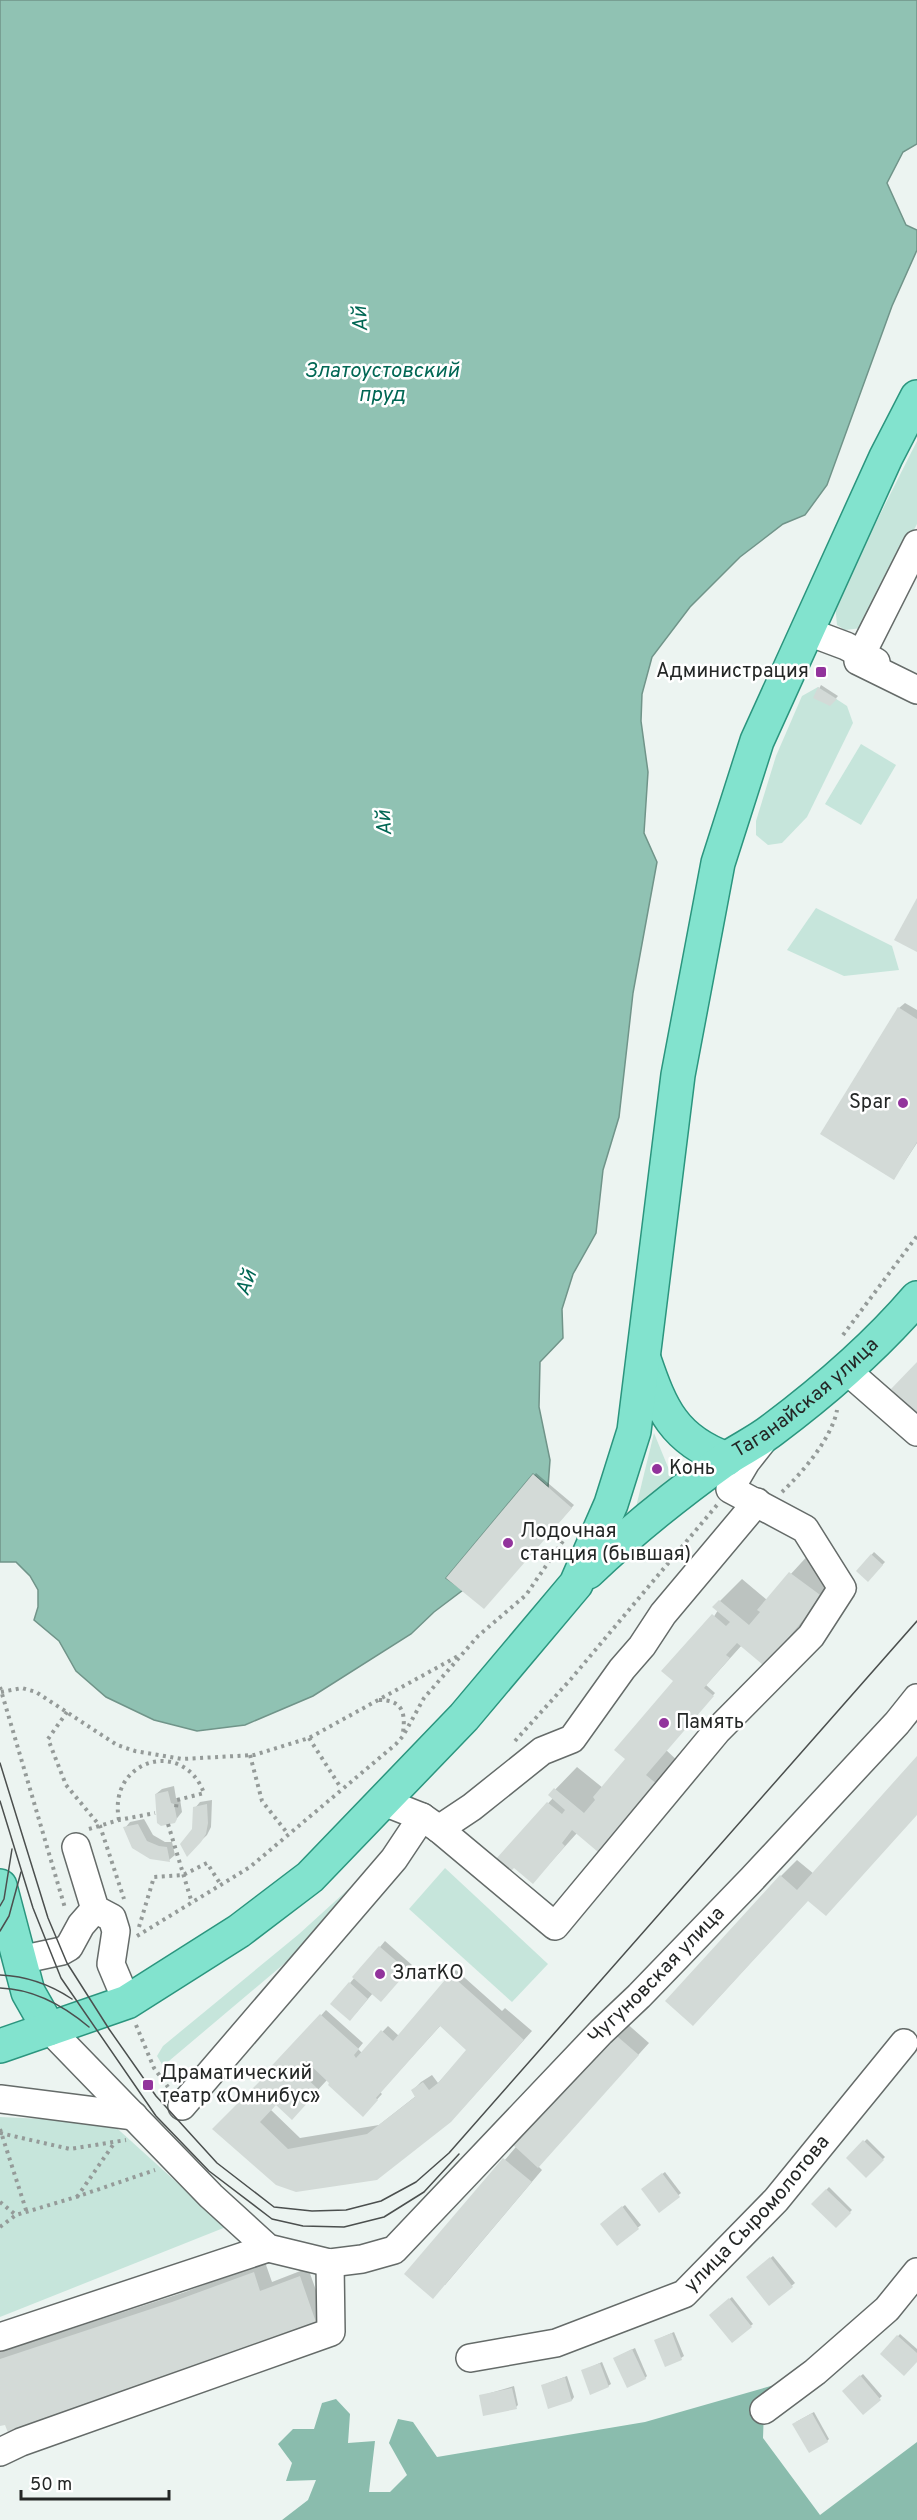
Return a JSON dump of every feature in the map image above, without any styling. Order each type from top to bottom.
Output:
[{"type":"main road","points":[[0,2046],[81,2020],[127,2002],[239,1931],[310,1877],[464,1717],[576,1584],[611,1504],[634,1431],[678,1076],[718,863],[757,741],[886,457],[917,397]]},
{"type":"main road","name":"Таганайская улица","points":[[576,1584],[633,1529],[728,1474],[771,1432],[893,1326],[917,1298]]},
{"type":"main road","points":[[643,1355],[654,1389],[673,1425],[728,1474]]},
{"type":"main road","points":[[0,1886],[28,1992],[49,2029]]},
{"type":"main road","points":[[0,2025],[49,2029]]},
{"type":"street","points":[[917,544],[858,661],[917,690]]},
{"type":"street","points":[[806,631],[861,654],[917,682]]},
{"type":"street","points":[[845,1369],[917,1432]]},
{"type":"street","points":[[384,1802],[430,1823],[555,1926],[717,1731],[812,1635],[842,1588],[805,1529],[761,1504],[728,1474]]},
{"type":"street","points":[[182,2106],[394,1859],[430,1823],[472,1808],[543,1750],[572,1738],[622,1669],[642,1646],[663,1614],[761,1504]]},
{"type":"street","name":"Чугуновская улица","points":[[330,2263],[362,2259],[394,2250],[593,2040],[639,1996],[760,1870],[897,1723],[917,1698]]},
{"type":"street","points":[[70,1839],[95,1909],[112,1918],[116,1931],[111,1964],[127,2002]]},
{"type":"street","points":[[20,1960],[62,1951],[69,1947],[81,1924],[95,1909]]},
{"type":"street","points":[[0,2452],[21,2442],[331,2332],[330,2263],[268,2248],[133,2127],[49,2029]]},
{"type":"street","name":"улица Сыромолотова","points":[[471,2358],[556,2343],[684,2294],[776,2200],[904,2043]]},
{"type":"street","points":[[0,2099],[133,2127]]},
{"type":"street","points":[[0,2337],[268,2248]]},
{"type":"street","points":[[764,2410],[815,2372],[887,2309],[917,2272]]},
{"type":"path","points":[[761,1504],[799,1476],[835,1423],[845,1369]]},
{"type":"path","points":[[513,1743],[571,1678],[728,1474]]},
{"type":"path","points":[[112,1951],[250,1867],[403,1736],[424,1698],[478,1636],[526,1595],[571,1530]]},
{"type":"path","points":[[74,1936],[1,1690],[22,1688],[29,1690],[117,1745],[135,1751],[182,1759],[250,1755],[309,1738],[463,1653]]},
{"type":"path","points":[[378,1700],[391,1700],[400,1707],[405,1721],[403,1736]]},
{"type":"path","points":[[67,1712],[48,1739],[66,1785],[100,1826],[125,1903]]},
{"type":"path","points":[[309,1738],[341,1788]]},
{"type":"path","points":[[250,1755],[262,1801],[288,1834]]},
{"type":"path","points":[[119,1820],[117,1798],[125,1779],[133,1771],[152,1762],[175,1763],[194,1776],[201,1785],[204,1793],[177,1800],[176,1808]]},
{"type":"path","points":[[45,1843],[70,1839],[119,1820],[155,1813]]},
{"type":"path","points":[[168,1824],[192,1903]]},
{"type":"path","points":[[136,1936],[154,1877],[183,1875],[207,1863],[221,1885]]},
{"type":"path","points":[[133,1925],[136,1936]]},
{"type":"path","points":[[127,2002],[154,2068],[182,2106]]},
{"type":"path","points":[[76,2197],[116,2141],[133,2127]]},
{"type":"path","points":[[0,2132],[70,2149],[116,2141]]},
{"type":"path","points":[[0,2132],[27,2212]]},
{"type":"path","points":[[0,2227],[16,2215],[166,2166]]},
{"type":"path","points":[[0,2202],[16,2215]]},
{"type":"shaded area","points":[[917,441],[917,524],[862,628],[845,630],[837,625],[835,604]]},
{"type":"shaded area","points":[[818,687],[847,706],[853,723],[807,817],[782,843],[768,845],[756,835],[756,821],[776,756],[802,696]]},
{"type":"shaded area","points":[[861,744],[896,765],[861,825],[825,804]]},
{"type":"shaded area","points":[[816,908],[892,946],[899,970],[844,976],[787,950]]},
{"type":"shaded area","points":[[654,1433],[672,1477],[636,1507]]},
{"type":"shaded area","points":[[445,1868],[548,1964],[512,2002],[409,1909]]},
{"type":"shaded area","points":[[365,1874],[342,1915],[163,2066],[157,2056],[163,2046],[299,1934]]},
{"type":"shaded area","points":[[0,2117],[110,2122],[226,2227],[0,2317]]},
{"type":"shaded area","points":[[802,2377],[764,2410],[763,2438],[820,2515],[917,2442],[917,2520],[282,2520],[308,2500],[316,2480],[286,2481],[292,2463],[278,2444],[293,2429],[314,2429],[322,2403],[336,2399],[350,2414],[348,2443],[375,2441],[369,2492],[390,2492],[407,2475],[389,2443],[398,2419],[413,2422],[437,2457],[645,2422]]},
{"type":"water","name":"Златоустовский пруд","points":[[0,0],[917,0],[917,144],[903,152],[887,183],[906,225],[917,230],[917,250],[892,306],[827,485],[805,515],[783,524],[740,557],[690,607],[652,657],[642,694],[641,721],[648,772],[644,833],[657,862],[633,993],[619,1117],[603,1170],[596,1233],[573,1274],[562,1309],[563,1338],[540,1362],[539,1407],[550,1460],[548,1487],[533,1474],[446,1578],[463,1590],[434,1612],[411,1634],[313,1696],[245,1725],[197,1731],[154,1720],[106,1697],[76,1671],[59,1641],[34,1620],[38,1607],[38,1590],[30,1576],[16,1562],[0,1562]]},
{"type":"building","points":[[818,687],[837,699],[830,706],[813,698]]},
{"type":"building","points":[[917,898],[917,952],[894,940]]},
{"type":"building","points":[[898,1007],[917,1019],[917,1142],[894,1180],[820,1134]]},
{"type":"building","points":[[917,1362],[917,1414],[891,1389]]},
{"type":"building","name":"Лодочная станция (бывшая)","points":[[533,1474],[572,1508],[484,1609],[446,1578]]},
{"type":"building","points":[[871,1554],[883,1565],[868,1582],[856,1571]]},
{"type":"building","points":[[789,1572],[823,1597],[771,1658],[769,1670],[737,1643],[726,1655],[730,1658],[704,1688],[714,1696],[646,1775],[658,1785],[604,1857],[572,1830],[562,1843],[565,1846],[533,1884],[514,1868],[511,1871],[496,1859],[547,1802],[562,1814],[565,1810],[548,1795],[554,1788],[584,1813],[595,1800],[593,1797],[625,1759],[614,1750],[673,1681],[661,1671],[712,1614],[726,1626],[730,1622],[712,1607],[719,1600],[749,1625],[760,1612],[757,1610]]},
{"type":"building","points":[[917,1756],[917,1815],[826,1916],[808,1901],[693,2026],[665,2001],[780,1875],[797,1890]]},
{"type":"building","points":[[168,1791],[177,1819],[175,1823],[161,1826],[157,1823],[155,1794]]},
{"type":"building","points":[[207,1804],[206,1834],[187,1857],[180,1844],[192,1829],[193,1807]]},
{"type":"building","points":[[138,1824],[147,1841],[167,1847],[170,1862],[150,1859],[132,1848],[123,1827]]},
{"type":"building","name":"ЗлатКО","points":[[379,1946],[408,1971],[381,2002],[352,1977]]},
{"type":"building","points":[[450,1974],[524,2040],[451,2122],[377,2180],[296,2192],[276,2185],[212,2129],[265,2076],[263,2075],[320,2014],[359,2049],[354,2055],[356,2058],[381,2030],[393,2041]],"holes":[[[440,2026],[466,2050],[438,2083],[429,2090],[423,2082],[411,2090],[415,2097],[367,2134],[288,2149],[260,2122],[276,2105],[292,2120],[319,2090],[298,2070],[306,2061],[363,2117],[378,2100],[376,2098]]]},
{"type":"building","points":[[349,1982],[368,1999],[350,2021],[330,2004]]},
{"type":"building","points":[[611,2031],[639,2055],[538,2168],[511,2143]]},
{"type":"building","points":[[863,2140],[884,2160],[866,2178],[846,2158]]},
{"type":"building","points":[[503,2158],[532,2182],[433,2299],[404,2274]]},
{"type":"building","points":[[662,2173],[680,2197],[659,2213],[641,2189]]},
{"type":"building","points":[[826,2189],[851,2213],[836,2228],[811,2204]]},
{"type":"building","points":[[622,2206],[639,2229],[617,2246],[600,2224]]},
{"type":"building","points":[[770,2257],[793,2287],[769,2306],[746,2277]]},
{"type":"building","points":[[254,2272],[260,2291],[300,2276],[318,2328],[10,2438],[5,2425],[0,2426],[0,2359],[172,2302]]},
{"type":"building","points":[[729,2298],[752,2327],[732,2343],[709,2315]]},
{"type":"building","points":[[672,2333],[682,2360],[665,2367],[654,2340]]},
{"type":"building","points":[[897,2335],[917,2353],[917,2362],[904,2376],[880,2354]]},
{"type":"building","points":[[632,2349],[646,2379],[627,2388],[613,2358]]},
{"type":"building","points":[[600,2363],[609,2387],[590,2395],[581,2370]]},
{"type":"building","points":[[860,2375],[881,2400],[863,2415],[842,2391]]},
{"type":"building","points":[[565,2377],[572,2401],[548,2409],[541,2385]]},
{"type":"building","points":[[512,2388],[517,2409],[483,2416],[479,2395]]},
{"type":"building","points":[[812,2413],[828,2442],[809,2453],[792,2424]]},
{"type":"tram line","points":[[0,1763],[48,1918],[67,1963],[156,2096],[217,2163],[274,2207],[312,2211],[346,2210],[381,2201],[416,2182],[449,2153],[917,1621]]},
{"type":"tram line","points":[[0,1801],[33,1908],[61,1978],[156,2116],[209,2171],[272,2219],[303,2226],[344,2227],[384,2217],[424,2192],[459,2154]]},
{"type":"tram line","points":[[0,1906],[4,1899],[12,1849]]},
{"type":"tram line","points":[[0,1931],[9,1916],[21,1872]]},
{"type":"tram line","points":[[0,1975],[38,1982],[72,1999]]},
{"type":"tram line","points":[[0,1988],[12,1989],[48,2000],[89,2027]]},
{"type":"place","name":"Администрация","points":[[821,672]]},
{"type":"place","name":"Spar","points":[[903,1103]]},
{"type":"place","name":"Конь","points":[[657,1469]]},
{"type":"place","name":"Лодочная станция (бывшая)","points":[[508,1543]]},
{"type":"place","name":"Память","points":[[664,1723]]},
{"type":"place","name":"ЗлатКО","points":[[380,1974]]},
{"type":"place","name":"Драматический театр «Омнибус»","points":[[148,2085]]},
{"type":"water label","name":"Ай","points":[[361,319]]},
{"type":"water label","name":"Ай","points":[[385,823]]},
{"type":"water label","name":"Ай","points":[[247,1283]]}]
